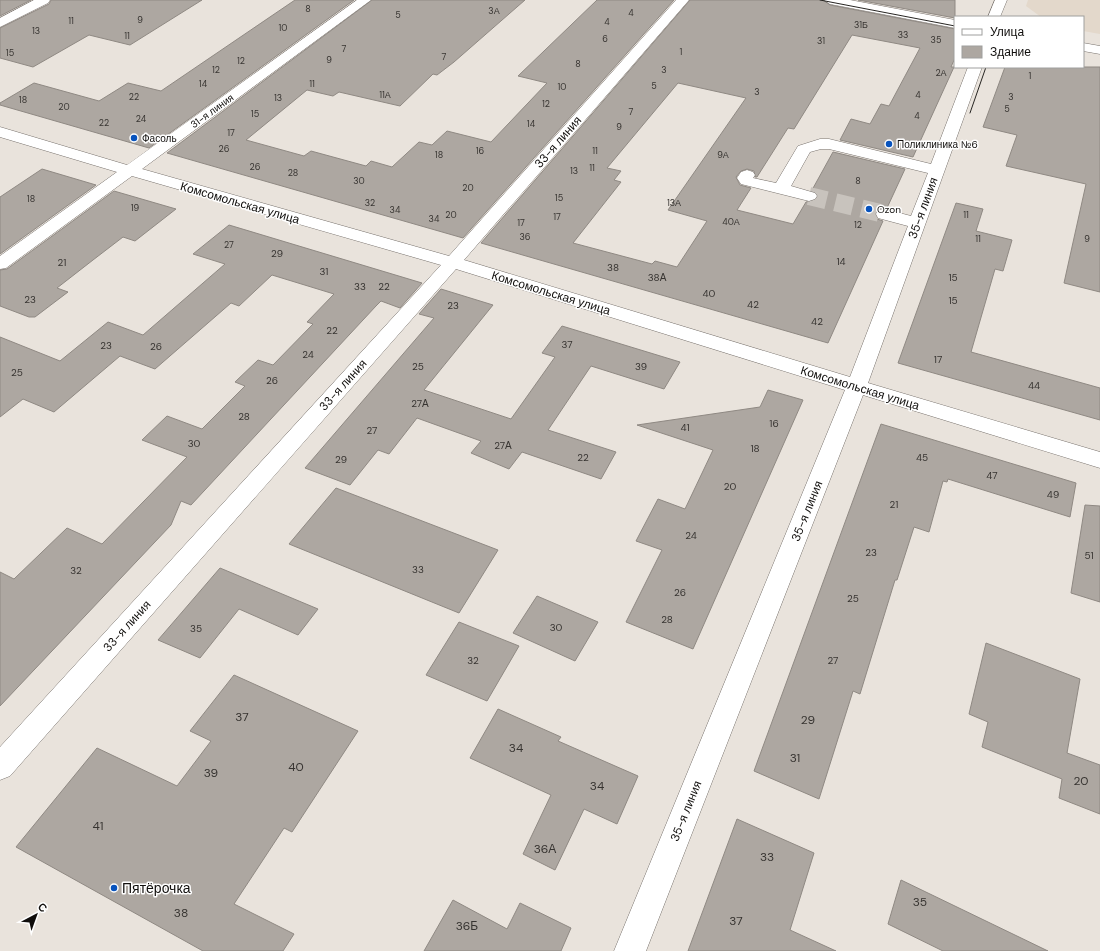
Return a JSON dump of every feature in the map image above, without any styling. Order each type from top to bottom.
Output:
[{"type":"street","points":[[0,23],[44,0]]},
{"type":"street","name":"31-я линия","points":[[0,264],[365,0]]},
{"type":"street","name":"33-я линия","points":[[0,767],[453,262],[683,0]]},
{"type":"street","points":[[830,0],[954,24]]},
{"type":"street","points":[[994,16],[1001,0]]},
{"type":"street","points":[[1084,47],[1100,50]]},
{"type":"street","name":"35-я линия","points":[[630,951],[856,388],[975,68]]},
{"type":"street","name":"Комсомольская улица","points":[[0,132],[129,172],[453,262],[856,388],[1100,460]]},
{"type":"street","points":[[781,189],[804,149],[820,144],[829,144],[937,170]]},
{"type":"street","points":[[747,175],[745,178],[747,181],[809,196]]},
{"type":"street","points":[[884,214],[917,223]]},
{"type":"shaded area","points":[[1028,0],[1100,0],[1100,34],[1084,31],[1084,16],[1040,16],[1026,6]]},
{"type":"building","points":[[0,0],[31,0],[0,16]]},
{"type":"building","points":[[51,0],[202,0],[130,45],[89,35],[33,67],[0,58],[0,28],[49,4]]},
{"type":"building","points":[[295,0],[354,0],[149,148],[0,105],[0,103],[34,83],[99,101],[128,83],[161,91]]},
{"type":"building","points":[[372,0],[525,0],[454,62],[437,75],[433,74],[400,106],[339,92],[333,96],[307,90],[246,140],[304,156],[311,151],[366,166],[371,161],[392,167],[419,142],[432,145],[447,131],[491,142],[547,83],[518,76],[597,0],[674,0],[463,238],[167,153]]},
{"type":"building","points":[[690,0],[823,0],[830,5],[954,29],[954,60],[951,67],[954,67],[913,157],[840,140],[851,119],[870,124],[881,104],[889,106],[920,48],[852,35],[794,129],[788,128],[757,177],[755,177],[754,171],[747,169],[741,171],[736,177],[740,185],[751,188],[737,210],[793,224],[806,202],[815,200],[818,197],[816,192],[812,190],[833,152],[905,169],[887,208],[878,209],[875,213],[877,219],[883,221],[828,343],[481,243]],"holes":[[[678,83],[746,98],[668,210],[707,221],[677,267],[655,261],[652,264],[573,243],[621,182],[614,180],[621,171],[607,168]]]},
{"type":"building","points":[[858,0],[955,0],[954,18]]},
{"type":"building","points":[[1100,67],[1100,292],[1064,283],[1086,184],[1006,166],[1017,135],[983,127],[1005,68]]},
{"type":"building","points":[[42,169],[96,185],[0,254],[0,197]]},
{"type":"building","points":[[114,191],[176,209],[135,241],[123,237],[57,288],[68,292],[35,317],[29,317],[0,306],[0,270],[7,269]]},
{"type":"building","points":[[956,203],[983,209],[976,231],[1012,240],[1003,271],[995,269],[971,352],[1100,388],[1100,420],[898,363]]},
{"type":"building","points":[[229,225],[422,283],[400,308],[381,301],[191,505],[181,501],[171,525],[0,706],[0,572],[14,579],[67,528],[102,544],[187,457],[142,440],[167,416],[202,429],[245,386],[235,382],[258,360],[273,365],[313,324],[307,322],[334,294],[272,275],[239,306],[231,303],[155,369],[120,356],[54,412],[23,399],[0,417],[0,337],[60,361],[108,322],[143,335],[225,264],[193,254]]},
{"type":"building","points":[[441,289],[493,305],[424,390],[511,419],[555,357],[542,353],[562,326],[680,362],[664,389],[591,366],[548,430],[616,452],[601,479],[522,452],[509,469],[471,453],[481,441],[417,418],[389,454],[378,450],[350,485],[305,468],[434,318],[419,314]]},
{"type":"building","points":[[768,390],[803,400],[693,649],[626,622],[662,550],[636,541],[658,499],[685,509],[713,450],[637,425],[760,407]]},
{"type":"building","points":[[881,424],[1076,483],[1070,517],[948,479],[947,482],[943,481],[929,532],[914,527],[897,580],[895,580],[860,694],[853,691],[819,799],[754,771]]},
{"type":"building","points":[[336,488],[498,550],[459,613],[289,544]]},
{"type":"building","points":[[1085,505],[1100,506],[1100,602],[1071,593]]},
{"type":"building","points":[[220,568],[318,609],[298,635],[239,609],[200,658],[158,640]]},
{"type":"building","points":[[537,596],[598,622],[575,661],[513,633]]},
{"type":"building","points":[[459,622],[519,646],[487,701],[426,675]]},
{"type":"building","points":[[986,643],[1080,679],[1067,753],[1100,765],[1100,814],[1059,798],[1062,779],[982,747],[988,722],[969,714]]},
{"type":"building","points":[[234,675],[358,731],[292,832],[284,828],[234,904],[294,934],[283,951],[203,951],[16,847],[97,748],[177,786],[211,741],[190,731]]},
{"type":"building","points":[[498,709],[561,737],[558,741],[638,776],[617,824],[584,809],[555,870],[523,854],[551,795],[470,758]]},
{"type":"building","points":[[737,819],[814,853],[790,930],[836,951],[688,951]]},
{"type":"building","points":[[901,880],[1048,951],[943,951],[888,924]]},
{"type":"building","points":[[453,900],[507,929],[520,903],[571,928],[561,951],[424,951]]},
{"type":"tunnel","points":[[809,196],[884,214]]},
{"type":"tram line","points":[[820,0],[954,26]]},
{"type":"tram line","points":[[970,113],[986,68]]},
{"type":"place","name":"Фасоль","points":[[134,138]]},
{"type":"place","name":"Поликлиника №6","points":[[889,144]]},
{"type":"place","name":"Ozon","points":[[869,209]]},
{"type":"place","name":"Пятёрочка","points":[[114,888]]}]
